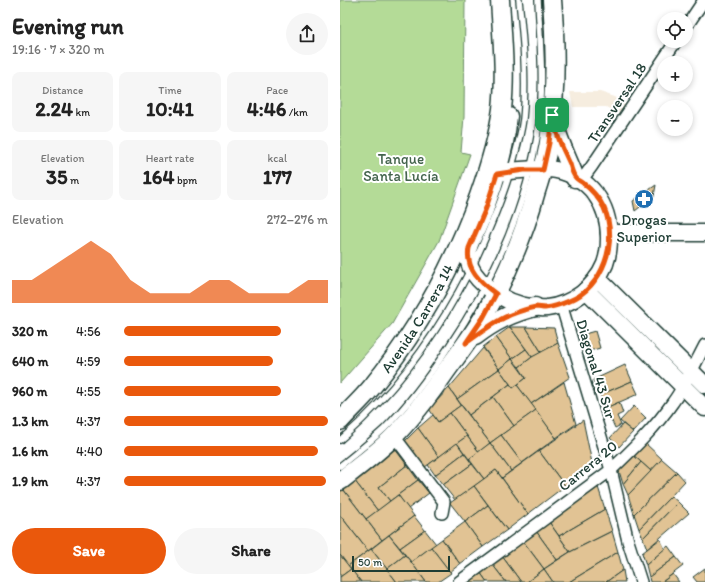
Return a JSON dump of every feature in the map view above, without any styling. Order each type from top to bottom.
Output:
[{"type":"main road","name":"Avenida Carrera 14","points":[[491,290],[481,282],[471,268],[468,254],[498,174],[495,144],[502,107],[504,71],[500,0]]},
{"type":"main road","points":[[340,482],[369,459],[394,436],[425,401],[483,318],[491,290],[508,268],[531,210],[537,170],[549,143],[555,76],[552,0]]},
{"type":"main road","points":[[552,115],[556,131],[578,179]]},
{"type":"main road","points":[[491,290],[506,300],[520,305],[547,308],[570,301],[586,290],[597,278],[605,264],[609,249],[608,221],[604,209],[599,198],[578,179],[557,170],[537,170],[498,174]]},
{"type":"main road","name":"Avenida Carrera 14","points":[[340,421],[392,361],[420,317],[449,266],[468,225],[498,174]]},
{"type":"main road","points":[[609,233],[705,233]]},
{"type":"main road","points":[[597,278],[705,385]]},
{"type":"main road","points":[[586,290],[705,408]]},
{"type":"main road","points":[[466,343],[501,319],[519,311],[535,307]]},
{"type":"street","points":[[693,16],[704,0]]},
{"type":"street","name":"Transversal 18","points":[[578,179],[592,166],[671,48]]},
{"type":"street","name":"Diagonal 43 Sur","points":[[561,304],[611,470],[628,541],[641,582]]},
{"type":"street","name":"Carrera 20","points":[[460,582],[611,470],[631,451],[674,401],[705,344]]},
{"type":"street","points":[[394,436],[444,502],[442,513]]},
{"type":"lane","points":[[498,174],[517,150],[523,120],[524,89],[519,0]]},
{"type":"lane","points":[[537,170],[542,78],[538,0]]},
{"type":"lane","points":[[340,440],[388,393],[408,368],[442,321],[471,268]]},
{"type":"lane","points":[[340,466],[374,438],[409,401],[491,290]]},
{"type":"shaded area","points":[[570,92],[600,92],[615,97],[625,104],[619,114],[606,107],[573,107]]},
{"type":"green space","name":"Tanque Santa Lucía","points":[[340,0],[465,0],[464,117],[461,152],[470,154],[439,241],[392,324],[340,383]]},
{"type":"building","name":"Drogas Superior","points":[[656,185],[654,196],[635,211],[633,201]]},
{"type":"building","points":[[510,327],[526,349],[512,359],[496,337]]},
{"type":"building","points":[[510,327],[526,327],[542,353],[532,357]]},
{"type":"building","points":[[526,327],[554,328],[558,343],[542,353]]},
{"type":"building","points":[[595,331],[600,348],[586,352],[581,335]]},
{"type":"building","points":[[496,337],[512,359],[499,369],[483,347]]},
{"type":"building","points":[[558,343],[570,377],[531,404],[517,385],[526,378],[519,367],[532,357]]},
{"type":"building","points":[[483,348],[499,369],[457,399],[449,388]]},
{"type":"building","points":[[526,349],[532,357],[519,367],[512,359]]},
{"type":"building","points":[[512,359],[526,378],[513,388],[499,369]]},
{"type":"building","points":[[625,365],[632,381],[600,395],[593,380]]},
{"type":"building","points":[[499,369],[510,384],[469,415],[457,399]]},
{"type":"building","points":[[632,381],[638,394],[606,408],[600,395]]},
{"type":"building","points":[[564,382],[576,424],[556,438],[531,404]]},
{"type":"building","points":[[510,384],[513,388],[517,385],[536,410],[514,426],[493,397]]},
{"type":"building","points":[[449,388],[461,405],[438,422],[429,409]]},
{"type":"building","points":[[493,397],[514,426],[490,443],[469,415]]},
{"type":"building","points":[[619,402],[623,413],[617,416],[621,425],[615,428],[606,408]]},
{"type":"building","points":[[461,405],[490,443],[479,452],[450,413]]},
{"type":"building","points":[[634,406],[646,418],[633,432],[620,421]]},
{"type":"building","points":[[536,410],[556,438],[522,463],[501,435]]},
{"type":"building","points":[[450,413],[467,436],[439,457],[418,428],[433,415],[438,422]]},
{"type":"building","points":[[583,420],[593,468],[565,486],[539,451]]},
{"type":"building","points":[[623,424],[633,432],[619,447],[610,438]]},
{"type":"building","points":[[418,428],[439,457],[425,467],[405,441]]},
{"type":"building","points":[[501,435],[522,463],[511,471],[490,443]]},
{"type":"building","points":[[467,436],[479,452],[469,459],[457,443]]},
{"type":"building","points":[[457,443],[464,453],[435,475],[428,465]]},
{"type":"building","points":[[490,443],[511,471],[502,478],[496,470],[484,479],[469,459]]},
{"type":"building","points":[[645,443],[662,459],[651,471],[633,455]]},
{"type":"building","points":[[395,449],[407,465],[379,487],[390,501],[378,511],[354,480]]},
{"type":"building","points":[[539,451],[565,486],[528,514],[502,478]]},
{"type":"building","points":[[464,453],[472,464],[443,485],[435,475]]},
{"type":"building","points":[[633,455],[641,462],[623,484],[619,471]]},
{"type":"building","points":[[662,459],[677,472],[634,514],[628,495]]},
{"type":"building","points":[[641,462],[651,471],[628,495],[623,484]]},
{"type":"building","points":[[472,464],[484,479],[455,500],[443,485]]},
{"type":"building","points":[[407,465],[418,480],[390,501],[379,487]]},
{"type":"building","points":[[496,470],[528,514],[507,530],[474,486]]},
{"type":"building","points":[[677,472],[685,481],[639,529],[634,514]]},
{"type":"building","points":[[354,480],[378,511],[366,519],[343,489]]},
{"type":"building","points":[[418,480],[429,493],[408,509],[398,495]]},
{"type":"building","points":[[474,486],[488,505],[465,522],[450,503]]},
{"type":"building","points":[[594,486],[598,487],[605,509],[559,536],[549,522]]},
{"type":"building","points":[[343,489],[382,540],[368,551],[340,515],[340,491]]},
{"type":"building","points":[[398,495],[414,516],[382,540],[366,519]]},
{"type":"building","points":[[671,496],[678,502],[643,538],[639,529]]},
{"type":"building","points":[[678,502],[689,513],[647,549],[643,538]]},
{"type":"building","points":[[488,505],[507,530],[483,547],[465,522]]},
{"type":"building","points":[[605,509],[612,531],[570,552],[559,536]]},
{"type":"building","points":[[340,515],[368,551],[348,566],[340,555]]},
{"type":"building","points":[[414,516],[425,530],[400,548],[389,535]]},
{"type":"building","points":[[465,522],[483,547],[460,564],[442,539]]},
{"type":"building","points":[[549,522],[570,552],[557,560],[536,531]]},
{"type":"building","points":[[425,530],[436,544],[411,562],[400,548]]},
{"type":"building","points":[[536,531],[557,560],[544,569],[523,541]]},
{"type":"building","points":[[612,531],[618,552],[569,582],[553,582],[544,569],[570,552]]},
{"type":"building","points":[[389,535],[405,555],[387,569],[371,549]]},
{"type":"building","points":[[442,539],[460,564],[450,572],[431,547]]},
{"type":"building","points":[[660,539],[665,549],[646,565],[642,553]]},
{"type":"building","points":[[523,541],[544,569],[527,582],[521,582],[502,556]]},
{"type":"building","points":[[668,546],[676,557],[649,577],[646,565]]},
{"type":"building","points":[[431,547],[451,573],[438,582],[426,582],[411,562]]},
{"type":"building","points":[[371,549],[397,582],[361,582],[348,566]]},
{"type":"building","points":[[618,552],[623,570],[606,582],[569,582]]},
{"type":"building","points":[[340,555],[351,569],[340,577]]},
{"type":"building","points":[[405,555],[426,582],[397,582],[387,569]]},
{"type":"building","points":[[502,556],[521,582],[506,582],[492,564]]},
{"type":"building","points":[[676,557],[683,566],[662,582],[650,582],[649,577]]},
{"type":"building","points":[[492,564],[506,582],[487,582],[480,572]]},
{"type":"building","points":[[705,568],[705,582],[697,582],[693,577]]},
{"type":"building","points":[[351,569],[361,582],[340,582],[340,577]]},
{"type":"building","points":[[544,569],[553,582],[527,582]]},
{"type":"building","points":[[623,570],[625,582],[606,582]]},
{"type":"building","points":[[480,572],[487,582],[467,582]]},
{"type":"building","points":[[673,574],[679,582],[662,582]]},
{"type":"place","name":"Drogas Superior","points":[[644,199]]},
{"type":"route","points":[[552,115],[561,146],[575,178],[581,181],[599,198],[604,209],[608,221],[609,233],[609,249],[605,264],[592,284],[570,301],[547,308],[535,307],[519,311],[501,319],[466,343],[483,318],[496,294],[481,282],[471,268],[468,254],[469,248],[486,208],[497,174],[524,170],[543,170],[549,143],[552,115]]}]
